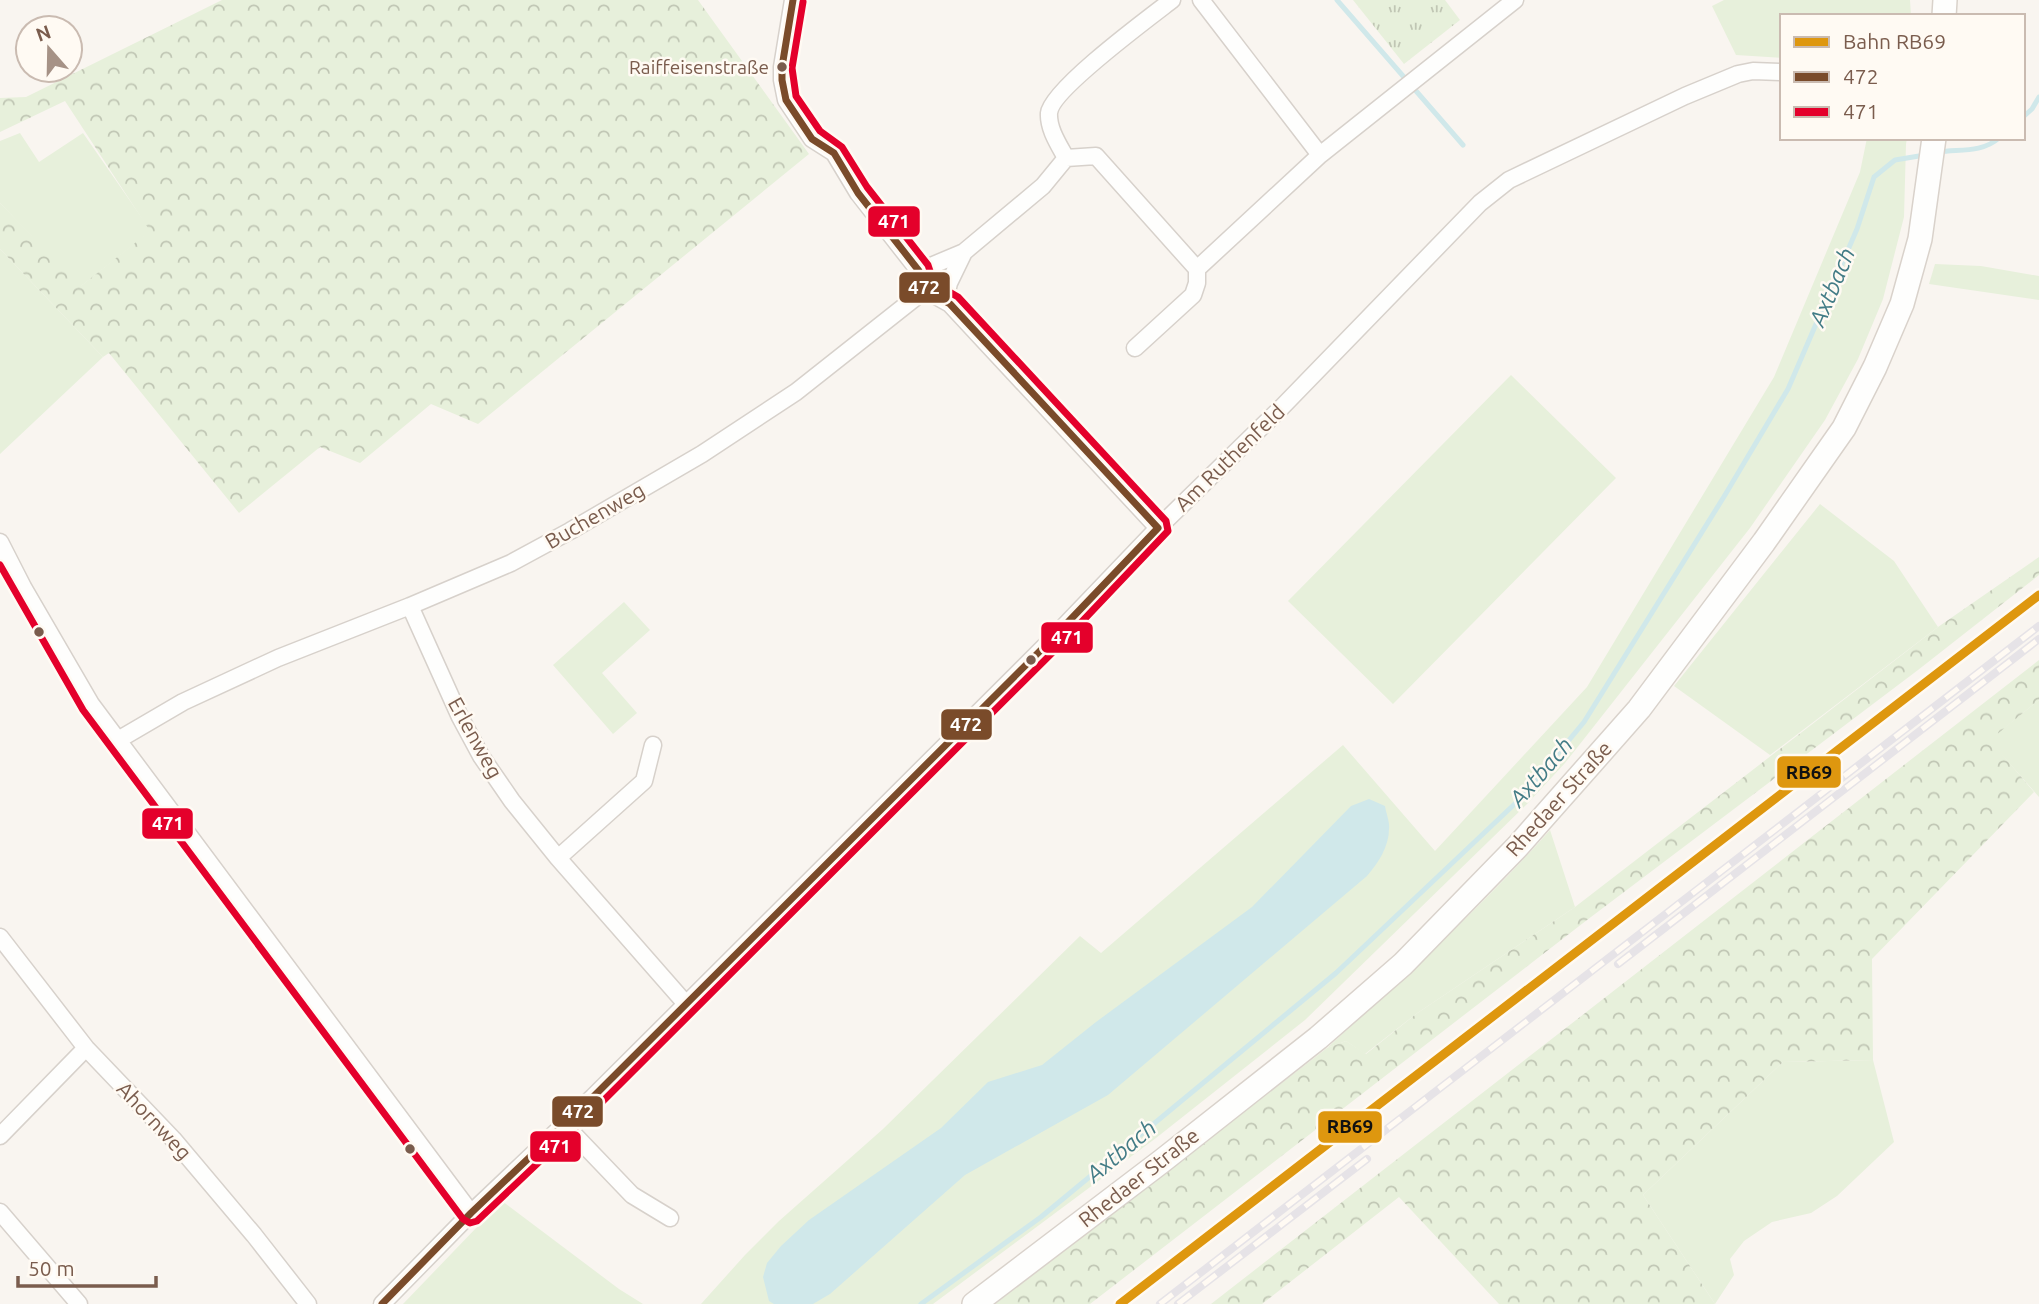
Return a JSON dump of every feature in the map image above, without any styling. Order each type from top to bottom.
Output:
[{"type":"street","points":[[793,0],[782,80],[786,100],[812,139],[834,153],[858,193],[919,271],[925,290],[950,304],[1158,528]]},
{"type":"street","points":[[1066,158],[1051,130],[1049,112],[1057,96],[1130,32],[1172,0]]},
{"type":"street","points":[[1201,0],[1320,155]]},
{"type":"street","points":[[1197,269],[1320,155],[1515,0]]},
{"type":"street","name":"Am Ruthenfeld","points":[[382,1304],[1048,643],[1158,528],[1283,407],[1480,203],[1509,180],[1685,96],[1738,74],[1753,71],[1780,72]]},
{"type":"street","name":"Rhedaer Straße","points":[[974,1304],[1298,1055],[1403,964],[1518,846],[1639,709],[1764,542],[1844,428],[1875,367],[1902,304],[1920,239],[1934,140]]},
{"type":"street","points":[[919,271],[964,252],[1044,186],[1066,158],[1096,156],[1197,269],[1194,295],[1135,348]]},
{"type":"street","points":[[944,301],[949,283],[964,252]]},
{"type":"street","name":"Buchenweg","points":[[118,740],[183,702],[278,658],[511,563],[702,454],[796,392],[925,290]]},
{"type":"street","points":[[0,542],[91,704],[471,1213]]},
{"type":"street","name":"Erlenweg","points":[[410,606],[481,757],[558,858],[687,1004]]},
{"type":"street","points":[[558,858],[645,781],[653,745]]},
{"type":"street","name":"Ahornweg","points":[[0,937],[86,1048],[173,1139],[308,1304]]},
{"type":"street","points":[[0,1136],[86,1048]]},
{"type":"street","points":[[564,1124],[632,1195],[670,1218]]},
{"type":"street","points":[[0,1212],[79,1304]]},
{"type":"green space","points":[[222,0],[698,0],[809,154],[478,424],[431,404],[360,463],[320,447],[239,513],[109,353],[103,357],[0,249],[0,203],[81,286],[150,231],[65,101],[0,132],[0,98],[26,97],[52,84],[84,84],[84,68]]},
{"type":"green space","points":[[1353,0],[1445,0],[1460,20],[1404,64]]},
{"type":"green space","points":[[1724,0],[1910,0],[1911,14],[1780,14],[1780,58],[1736,55],[1712,6]]},
{"type":"green space","points":[[20,133],[39,162],[83,133],[151,231],[80,287],[0,203],[0,141]]},
{"type":"green space","points":[[1867,140],[1907,140],[1904,217],[1883,299],[1858,359],[1825,420],[1750,528],[1565,763],[1528,803],[1305,1020],[1156,1138],[933,1304],[701,1304],[779,1221],[883,1129],[1080,936],[1101,953],[1343,745],[1435,851],[1587,687],[1774,377],[1860,172]]},
{"type":"green space","points":[[0,249],[103,357],[0,454]]},
{"type":"green space","points":[[1935,264],[1981,266],[2039,276],[2039,300],[1929,284]]},
{"type":"green space","points":[[1511,375],[1616,478],[1393,704],[1288,601]]},
{"type":"green space","points":[[1820,504],[1894,561],[1938,627],[1770,755],[1674,686]]},
{"type":"green space","points":[[2039,557],[2039,575],[1090,1304],[995,1304],[1327,1048],[1346,1041],[1366,1054],[1416,1014],[1575,907],[1938,627]]},
{"type":"green space","points":[[624,602],[650,630],[602,673],[637,713],[613,734],[553,665]]},
{"type":"green space","points":[[2039,660],[2039,700],[1990,740],[2034,792],[1872,959],[1873,1060],[1783,1062],[1643,1195],[1715,1304],[1499,1304],[1399,1197],[1262,1304],[1211,1304]]},
{"type":"green space","points":[[2039,700],[2039,797],[1989,740]]},
{"type":"green space","points":[[1550,830],[1575,907],[1416,1014],[1365,1054],[1346,1041],[1327,1048],[1469,915]]},
{"type":"green space","points":[[1873,1060],[1894,1142],[1837,1196],[1811,1213],[1772,1222],[1744,1241],[1730,1259],[1734,1275],[1715,1304],[1643,1195],[1783,1062]]},
{"type":"green space","points":[[502,1201],[619,1289],[643,1304],[403,1304]]},
{"type":"water","points":[[1369,799],[1385,806],[1389,836],[1379,860],[1367,876],[1108,1095],[965,1175],[830,1294],[813,1304],[774,1304],[769,1301],[763,1277],[767,1263],[809,1220],[941,1128],[988,1082],[1042,1065],[1252,907],[1351,806]]},
{"type":"waterway","points":[[1337,0],[1463,145]]},
{"type":"waterway","name":"Axtbach","points":[[2025,115],[2039,97]]},
{"type":"waterway","name":"Axtbach","points":[[1939,152],[1978,148],[1996,140]]},
{"type":"waterway","name":"Axtbach","points":[[921,1304],[1041,1217],[1336,973],[1521,798],[1584,722],[1788,389],[1857,229],[1874,177],[1895,160],[1925,155]]},
{"type":"railway","points":[[1160,1304],[2039,626]]},
{"type":"railway","points":[[1618,964],[2039,639]]},
{"type":"railway","points":[[1178,1304],[1367,1159]]},
{"type":"rail line","name":"RB69","points":[[1120,1304],[2039,595]]},
{"type":"transit line","name":"472","points":[[793,0],[782,80],[786,100],[812,139],[834,153],[858,193],[919,271],[925,290],[950,304],[1158,528]]},
{"type":"transit line","name":"471","points":[[0,565],[83,710],[463,1219],[470,1223],[477,1221],[600,1104],[1055,650],[1168,531],[1166,521],[958,297],[934,283],[928,265],[867,187],[842,147],[820,131],[796,96],[792,68],[803,2]]},
{"type":"transit line","name":"472","points":[[382,1304],[1048,643],[1158,528]]},
{"type":"place","name":"Raiffeisenstraße","points":[[782,67]]}]
